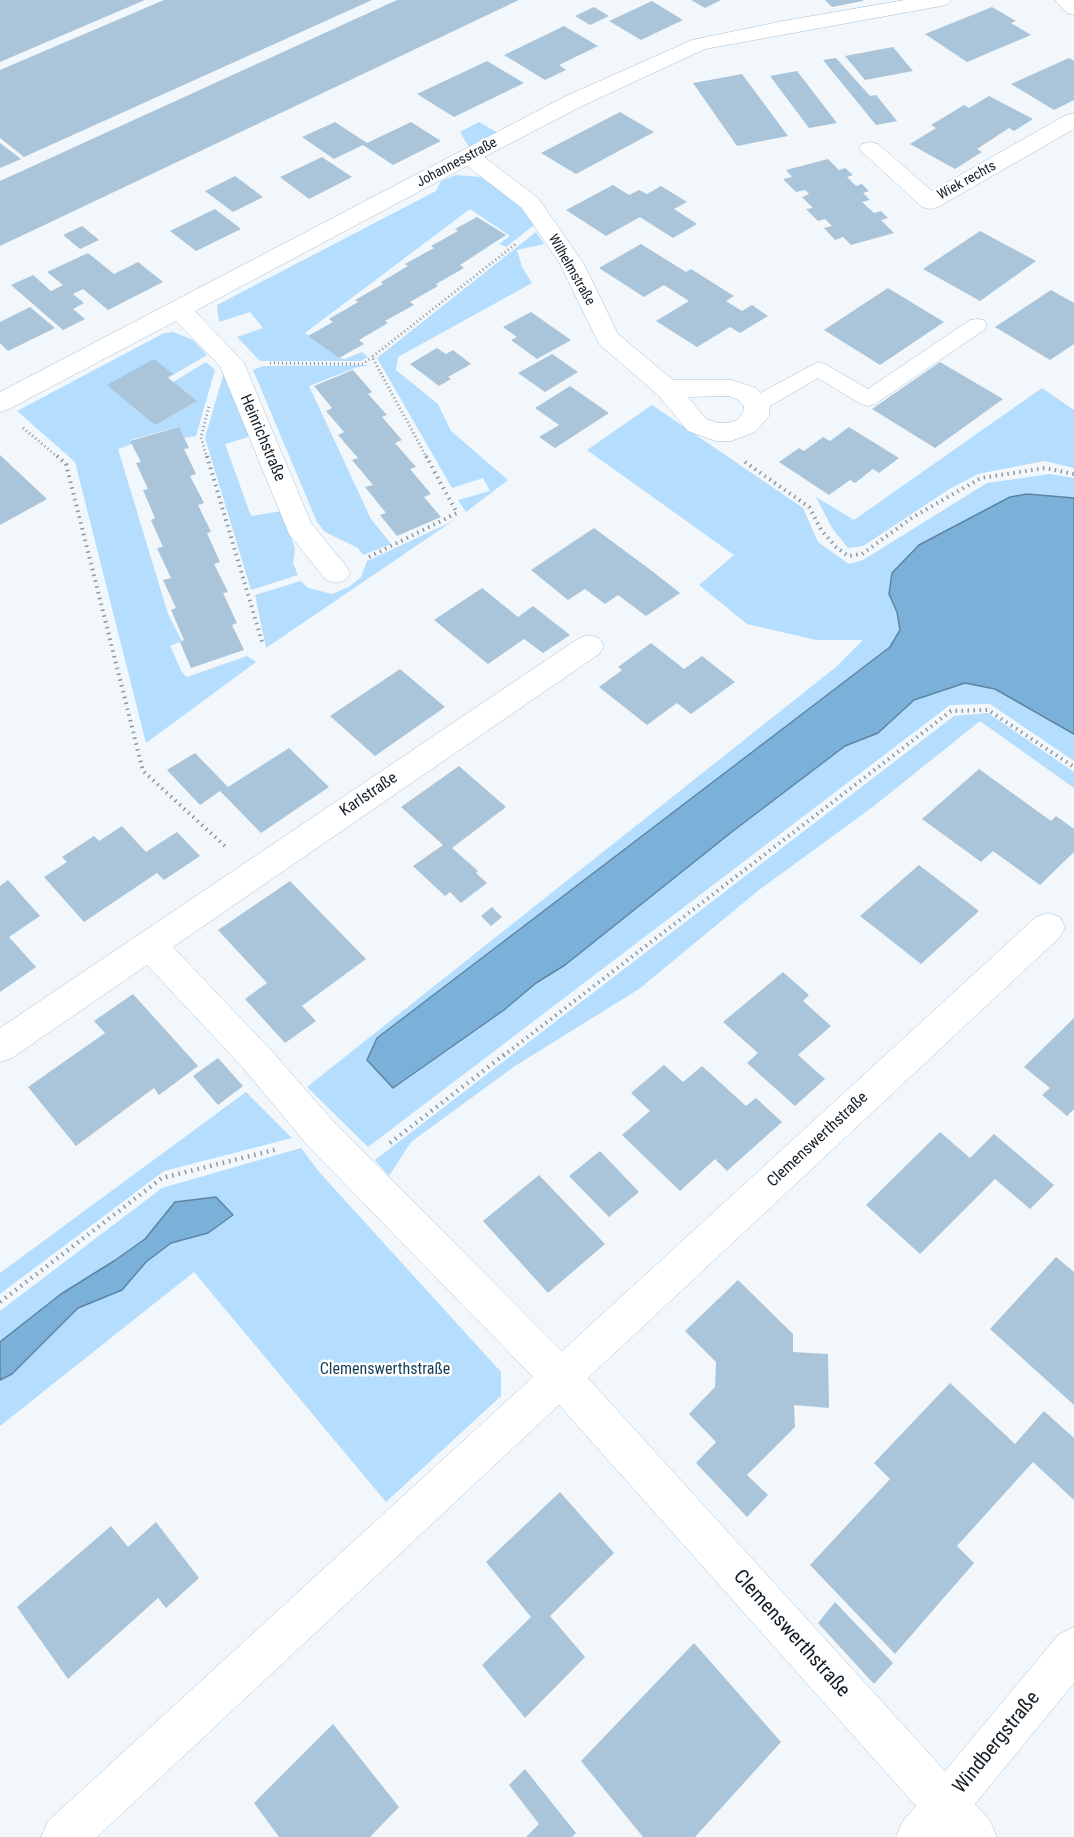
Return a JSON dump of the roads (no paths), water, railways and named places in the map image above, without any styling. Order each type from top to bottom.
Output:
[{"type":"street","name":"Johannesstraße","points":[[0,403],[574,101],[699,44],[941,0]]},
{"type":"street","points":[[1065,0],[1074,9]]},
{"type":"street","name":"Wiek rechts","points":[[870,149],[930,202],[1074,120]]},
{"type":"street","name":"Wilhelmstraße","points":[[469,156],[530,202],[572,264],[608,338],[667,389],[697,425],[716,432],[731,432],[746,426],[756,416],[757,404]]},
{"type":"street","name":"Heinrichstraße","points":[[180,310],[227,359],[299,527],[336,573]]},
{"type":"street","points":[[667,389],[732,388],[747,394],[757,404]]},
{"type":"street","name":"Karlstraße","points":[[0,1047],[589,646]]},
{"type":"street","name":"Clemenswerthstraße","points":[[64,1837],[1048,927]]},
{"type":"street","name":"Clemenswerthstraße","points":[[149,944],[257,1059],[320,1133],[561,1378],[932,1821],[974,1837]]},
{"type":"street","name":"Windbergstraße","points":[[932,1821],[1074,1649]]},
{"type":"lane","points":[[757,404],[818,369],[868,399],[977,325]]}]
